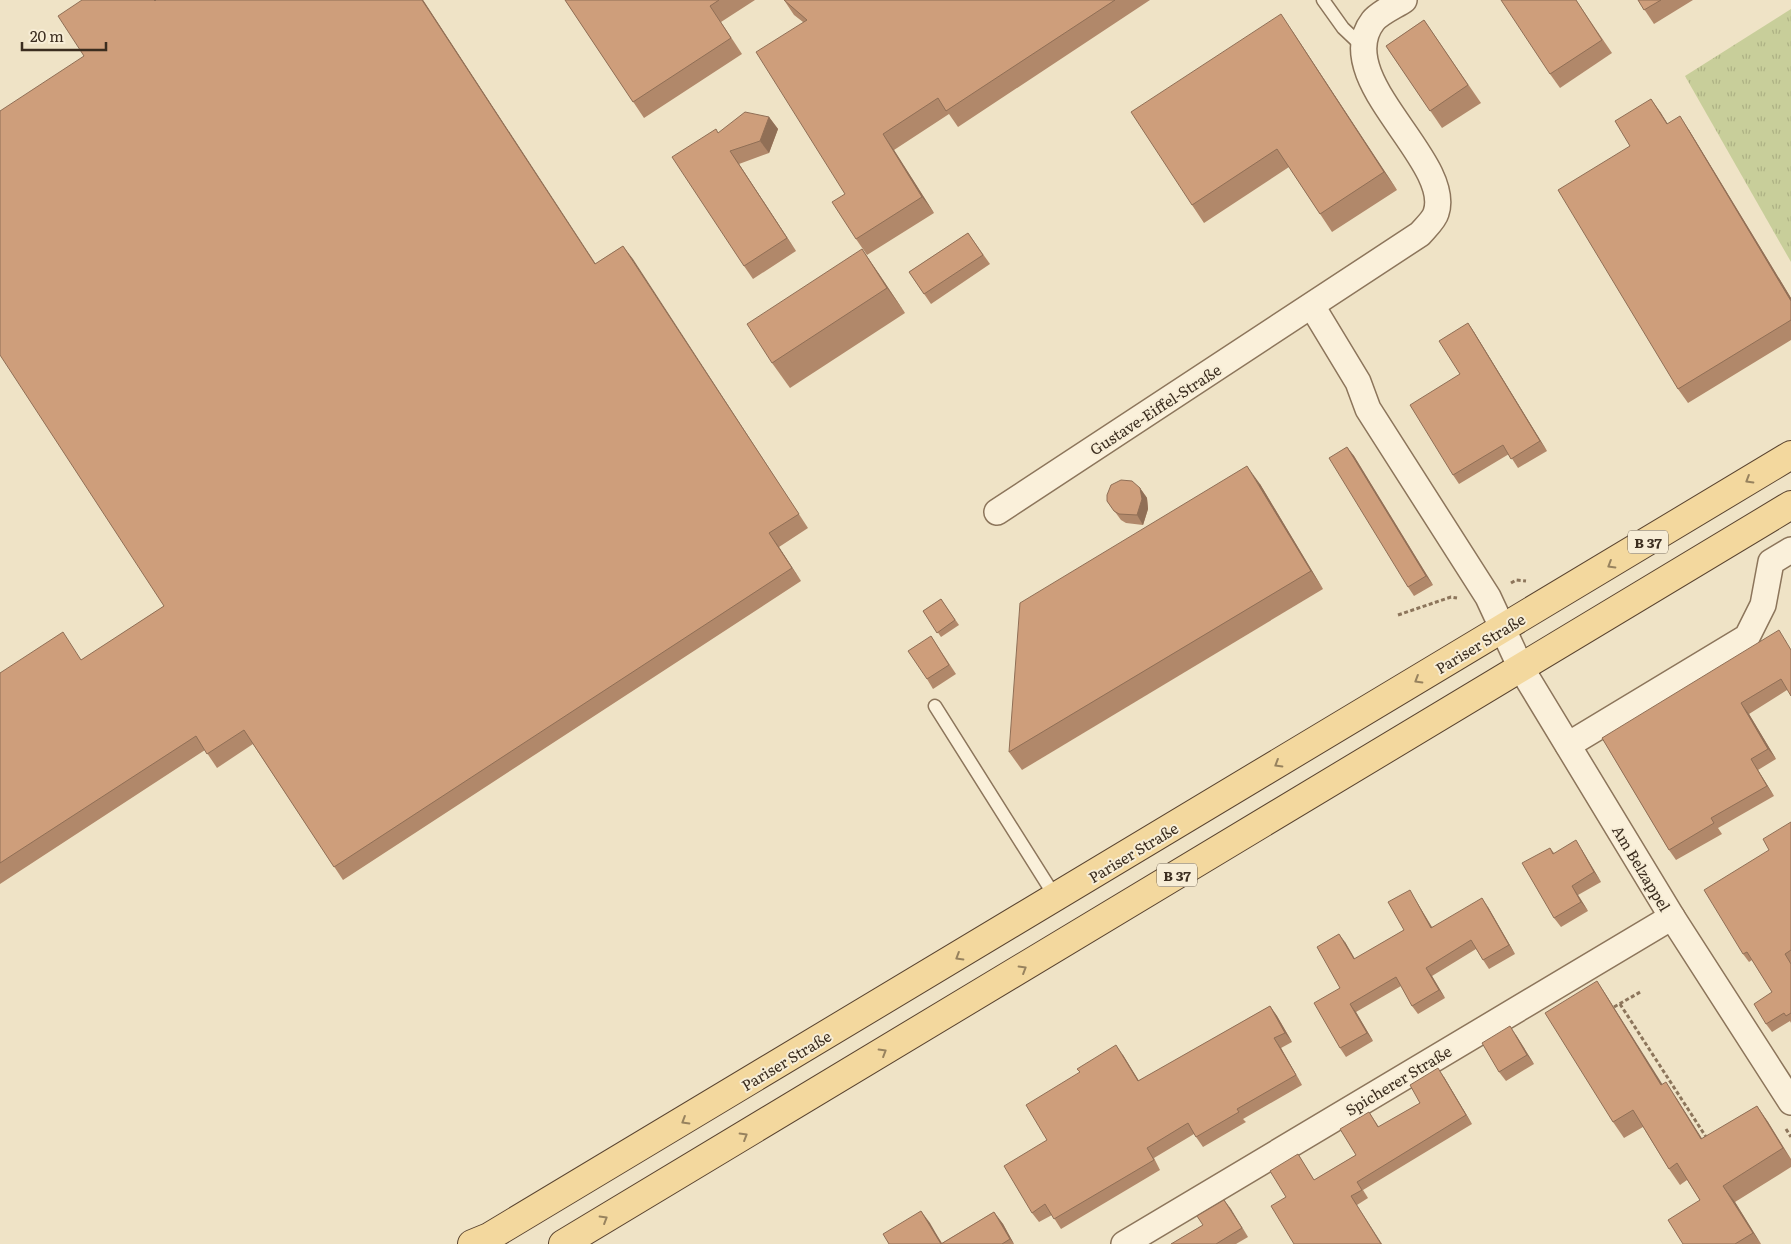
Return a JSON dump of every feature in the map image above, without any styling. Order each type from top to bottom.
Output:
[{"type":"main road","name":"Pariser Straße","points":[[472,1244],[498,1232],[1791,455]]},
{"type":"main road","name":"B 37","points":[[562,1244],[1791,505]]},
{"type":"street","points":[[1362,46],[1373,21],[1404,0]]},
{"type":"street","name":"Gustave-Eiffel-Straße","points":[[997,512],[1420,234],[1436,213],[1436,185],[1369,77],[1362,46]]},
{"type":"street","points":[[1312,306],[1358,382],[1368,409],[1472,570],[1504,628]]},
{"type":"street","points":[[1568,745],[1747,637],[1763,605],[1771,562],[1791,550]]},
{"type":"street","name":"Am Belzappel","points":[[1504,628],[1521,668],[1672,917],[1786,1096]]},
{"type":"street","name":"Spicherer Straße","points":[[1124,1244],[1672,917]]},
{"type":"lane","points":[[1323,0],[1342,28],[1362,46]]},
{"type":"lane","points":[[935,706],[1056,898]]},
{"type":"path","points":[[1398,615],[1452,597],[1463,599]]},
{"type":"path","points":[[1614,1007],[1642,991]]},
{"type":"path","points":[[1620,1004],[1710,1144],[1707,1146]]},
{"type":"path","points":[[1786,1096],[1791,1137]]},
{"type":"green space","points":[[1791,9],[1791,262],[1685,76]]},
{"type":"building","points":[[82,0],[422,0],[595,264],[623,246],[799,514],[769,533],[792,568],[334,867],[244,730],[207,754],[196,736],[0,863],[0,673],[63,632],[81,660],[164,606],[0,355],[0,111],[84,56],[58,16]]},
{"type":"building","points":[[565,0],[719,0],[710,6],[731,38],[633,102]]},
{"type":"building","points":[[784,0],[1115,0],[946,111],[938,98],[883,134],[922,197],[856,239],[832,202],[845,194],[756,52],[807,20]]},
{"type":"building","points":[[1501,0],[1576,0],[1602,40],[1550,74]]},
{"type":"building","points":[[1638,0],[1661,0],[1644,10]]},
{"type":"building","points":[[1281,14],[1384,172],[1320,214],[1277,149],[1192,205],[1131,112]]},
{"type":"building","points":[[1424,20],[1468,85],[1430,111],[1386,46]]},
{"type":"building","points":[[1651,99],[1667,124],[1680,116],[1791,301],[1791,320],[1678,389],[1558,190],[1630,146],[1615,121]]},
{"type":"building","points":[[745,112],[769,117],[760,141],[730,151],[787,238],[744,266],[672,157],[716,129],[718,133]]},
{"type":"building","points":[[968,233],[983,255],[924,294],[909,272]]},
{"type":"building","points":[[862,249],[887,288],[772,363],[747,324]]},
{"type":"building","points":[[1468,323],[1540,441],[1511,459],[1503,445],[1453,475],[1410,405],[1460,374],[1439,341]]},
{"type":"building","points":[[1347,447],[1426,576],[1408,587],[1329,458]]},
{"type":"building","points":[[1247,466],[1311,571],[1009,752],[1020,603]]},
{"type":"building","points":[[1121,480],[1132,481],[1140,488],[1142,499],[1137,515],[1119,514],[1114,511],[1107,501],[1111,485]]},
{"type":"building","points":[[941,599],[955,620],[937,633],[923,611]]},
{"type":"building","points":[[1779,630],[1791,650],[1791,696],[1781,679],[1741,703],[1768,749],[1751,759],[1767,786],[1711,818],[1714,823],[1669,850],[1602,738]]},
{"type":"building","points":[[931,636],[949,665],[927,679],[908,651]]},
{"type":"building","points":[[1791,822],[1791,950],[1785,954],[1791,964],[1791,1013],[1786,1016],[1784,1013],[1766,1024],[1754,1004],[1772,992],[1747,952],[1743,954],[1704,890],[1769,850],[1763,839]]},
{"type":"building","points":[[1576,840],[1594,872],[1572,886],[1581,902],[1554,918],[1522,863],[1550,848],[1553,854]]},
{"type":"building","points":[[1410,890],[1431,928],[1482,898],[1509,945],[1483,960],[1471,940],[1426,968],[1439,990],[1412,1006],[1396,977],[1350,1004],[1367,1033],[1340,1048],[1314,1003],[1340,988],[1317,947],[1339,934],[1354,959],[1404,930],[1388,902]]},
{"type":"building","points":[[1597,981],[1661,1085],[1666,1082],[1701,1139],[1757,1106],[1783,1148],[1723,1186],[1753,1233],[1735,1244],[1683,1244],[1668,1220],[1700,1200],[1677,1163],[1669,1169],[1633,1110],[1613,1122],[1545,1013]]},
{"type":"building","points":[[1270,1006],[1285,1033],[1274,1038],[1296,1075],[1237,1109],[1239,1112],[1196,1137],[1188,1123],[1147,1148],[1154,1160],[1054,1219],[1045,1204],[1032,1213],[1004,1166],[1047,1140],[1026,1105],[1080,1072],[1077,1069],[1116,1045],[1138,1081]]},
{"type":"building","points":[[1510,1026],[1527,1055],[1499,1072],[1482,1043]]},
{"type":"building","points":[[1438,1068],[1466,1115],[1357,1182],[1362,1190],[1351,1196],[1381,1244],[1294,1244],[1271,1206],[1286,1197],[1270,1171],[1298,1154],[1314,1180],[1356,1155],[1340,1129],[1369,1112],[1378,1127],[1420,1103],[1410,1085]]},
{"type":"building","points":[[1224,1200],[1242,1228],[1216,1244],[1171,1244],[1203,1225],[1197,1216]]},
{"type":"building","points":[[921,1211],[941,1244],[889,1244],[883,1234]]},
{"type":"building","points":[[994,1212],[1010,1239],[1002,1244],[941,1244]]}]
